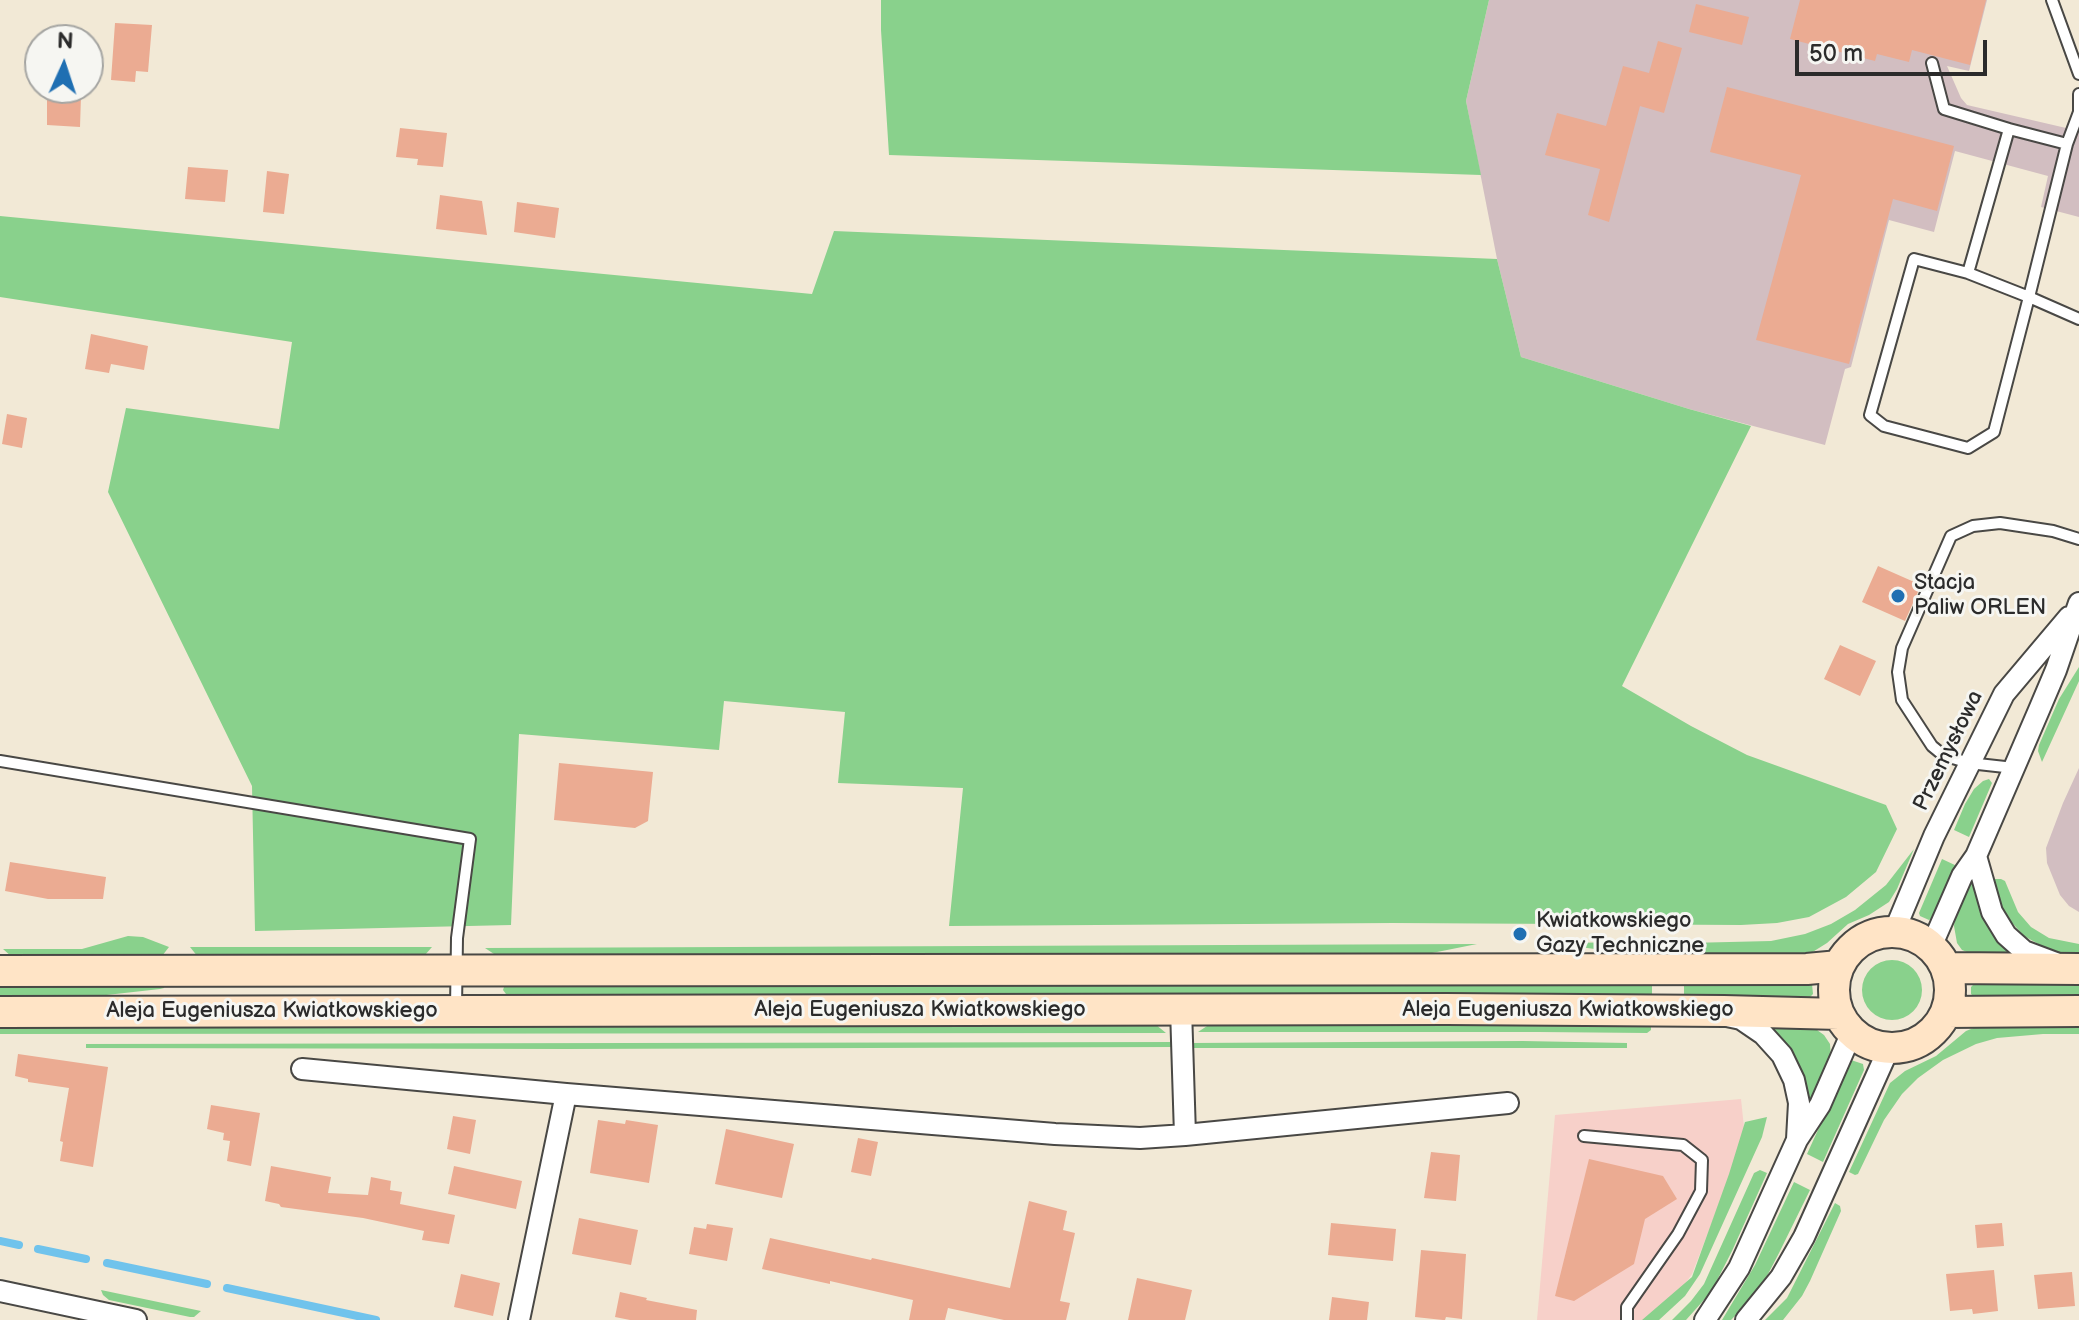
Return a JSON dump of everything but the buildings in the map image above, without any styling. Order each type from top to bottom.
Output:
[{"type":"street","name":"Przemysłowa","points":[[1894,932],[1934,836],[2004,694],[2078,605]]},
{"type":"street","name":"Przemysłowa","points":[[1938,958],[1962,876],[1976,856],[2056,670],[2078,605]]},
{"type":"street","points":[[1976,856],[1992,912],[2006,935],[2024,951],[2079,969]]},
{"type":"street","points":[[1877,934],[1907,934],[1920,939],[1938,958],[1950,983],[1950,997],[1937,1027],[1923,1039],[1906,1046],[1889,1048],[1869,1043],[1846,1023],[1835,998],[1834,982],[1848,952],[1861,941],[1877,934]]},
{"type":"street","points":[[1938,958],[2079,969]]},
{"type":"street","name":"Aleja Eugeniusza Kwiatkowskiego","points":[[0,971],[1807,969],[1839,966]]},
{"type":"street","points":[[1181,1009],[1185,1135]]},
{"type":"street","name":"Aleja Eugeniusza Kwiatkowskiego","points":[[0,1012],[1447,1009],[1708,1011],[1846,1023]]},
{"type":"street","points":[[1708,1011],[1741,1019],[1763,1034],[1782,1055],[1794,1080],[1799,1103],[1797,1140]]},
{"type":"street","points":[[1946,1012],[2079,1011]]},
{"type":"street","points":[[1705,1320],[1739,1268],[1797,1140],[1820,1105],[1846,1023]]},
{"type":"street","points":[[1746,1320],[1781,1277],[1804,1237],[1889,1048]]},
{"type":"street","points":[[302,1069],[566,1094],[1055,1134],[1140,1138],[1508,1103]]},
{"type":"street","points":[[519,1320],[566,1094]]},
{"type":"street","points":[[0,1291],[136,1320]]},
{"type":"lane","points":[[2052,0],[2079,74]]},
{"type":"lane","points":[[1932,63],[1944,109],[2067,144]]},
{"type":"lane","points":[[2079,94],[2079,112],[2067,144],[2029,297],[1994,432],[1968,448],[1884,426],[1870,415],[1914,259],[1968,273],[2029,297],[2079,319]]},
{"type":"lane","points":[[1968,273],[2009,129]]},
{"type":"lane","points":[[2014,768],[1969,763],[1943,755],[1932,746],[1902,700],[1898,672],[1902,648],[1951,536],[1973,526],[2000,523],[2053,531],[2079,539]]},
{"type":"lane","points":[[0,761],[470,839],[457,938],[456,1011]]},
{"type":"lane","points":[[1584,1136],[1683,1145],[1702,1160],[1701,1191],[1678,1234],[1627,1307],[1627,1320]]},
{"type":"shaded area","points":[[1489,0],[1987,0],[1969,71],[1947,66],[1967,105],[2079,131],[2079,217],[2041,207],[2048,176],[1955,151],[1934,232],[1889,220],[1851,367],[1845,369],[1825,445],[1689,409],[1521,357],[1497,259],[1466,101]]},
{"type":"shaded area","points":[[2079,768],[2079,912],[2060,895],[2047,863],[2046,848]]},
{"type":"shaded area","points":[[1741,1099],[1745,1137],[1692,1274],[1672,1302],[1645,1320],[1537,1320],[1555,1115]]},
{"type":"green space","points":[[881,0],[1489,0],[1466,101],[1481,175],[889,155]]},
{"type":"green space","points":[[0,216],[812,294],[834,231],[1497,259],[1521,357],[1751,426],[1622,686],[1747,755],[1886,805],[1897,829],[1876,872],[1846,897],[1809,917],[1777,923],[949,926],[963,788],[838,783],[845,712],[724,701],[719,750],[519,734],[511,925],[255,931],[252,786],[108,492],[126,408],[279,429],[292,342],[0,297]]},
{"type":"green space","points":[[2079,667],[2079,681],[2042,762],[2039,745],[2059,699]]},
{"type":"green space","points":[[1989,779],[1992,783],[1969,837],[1954,830],[1974,789]]},
{"type":"green space","points":[[1914,849],[1889,902],[1848,924],[1811,953],[1683,955],[1688,943],[1771,941],[1805,934],[1831,924],[1855,910],[1886,885]]},
{"type":"green space","points":[[1942,859],[1957,866],[1935,917],[1929,920],[1919,913]]},
{"type":"green space","points":[[1993,879],[2005,881],[2018,912],[2031,927],[2049,938],[2079,944],[2079,955],[2051,951],[2024,936],[2005,915]]},
{"type":"green space","points":[[1969,882],[1973,883],[1991,929],[2009,954],[1972,954],[1962,950],[1957,943],[1955,917]]},
{"type":"green space","points":[[128,936],[143,937],[169,947],[162,956],[12,957],[3,949],[82,949]]},
{"type":"green space","points":[[1649,942],[1654,947],[1653,955],[1551,943]]},
{"type":"green space","points":[[1477,944],[1422,955],[497,956],[485,948]]},
{"type":"green space","points":[[190,947],[432,947],[425,955],[416,956],[198,957]]},
{"type":"green space","points":[[1892,960],[1913,969],[1922,990],[1913,1011],[1892,1020],[1871,1011],[1862,990],[1871,969]]},
{"type":"green space","points":[[1652,982],[1652,998],[522,998],[506,994],[503,990],[505,984]]},
{"type":"green space","points":[[1684,983],[1809,983],[1812,984],[1813,994],[1810,997],[1684,997]]},
{"type":"green space","points":[[1975,983],[2079,983],[2079,998],[1974,997],[1971,987]]},
{"type":"green space","points":[[0,984],[165,986],[62,1000],[0,1000]]},
{"type":"green space","points":[[1155,1024],[1166,1033],[0,1034],[0,1026]]},
{"type":"green space","points":[[1210,1024],[1651,1025],[1651,1030],[1647,1033],[1198,1032]]},
{"type":"green space","points":[[2079,1025],[2079,1034],[1997,1038],[1943,1060],[1902,1094],[1884,1120],[1858,1174],[1849,1172],[1890,1083],[1905,1071],[1936,1056],[1966,1031],[1976,1027]]},
{"type":"green space","points":[[1774,1026],[1804,1026],[1817,1030],[1830,1044],[1831,1057],[1811,1098],[1772,1031]]},
{"type":"green space","points":[[1172,1042],[1173,1047],[86,1048],[86,1044]]},
{"type":"green space","points":[[1192,1043],[1627,1043],[1627,1048],[1192,1048]]},
{"type":"green space","points":[[1851,1060],[1863,1064],[1864,1070],[1823,1162],[1807,1154]]},
{"type":"green space","points":[[1767,1117],[1762,1137],[1700,1274],[1685,1296],[1659,1320],[1642,1320],[1692,1277],[1745,1122]]},
{"type":"green space","points":[[1760,1170],[1767,1173],[1711,1292],[1686,1320],[1672,1320],[1704,1284],[1754,1173]]},
{"type":"green space","points":[[1794,1182],[1810,1190],[1767,1276],[1731,1320],[1722,1320],[1755,1265]]},
{"type":"green space","points":[[1835,1203],[1841,1211],[1802,1296],[1783,1320],[1765,1320],[1787,1298]]},
{"type":"green space","points":[[101,1290],[201,1311],[190,1317],[109,1300]]},
{"type":"waterway","points":[[0,1241],[19,1245]]},
{"type":"waterway","points":[[38,1249],[86,1259]]},
{"type":"waterway","points":[[107,1263],[207,1284]]},
{"type":"waterway","points":[[227,1288],[376,1320]]},
{"type":"place","name":"Stacja Paliw ORLEN","points":[[1898,596]]},
{"type":"place","name":"Kwiatkowskiego Gazy Techniczne","points":[[1520,934]]}]
